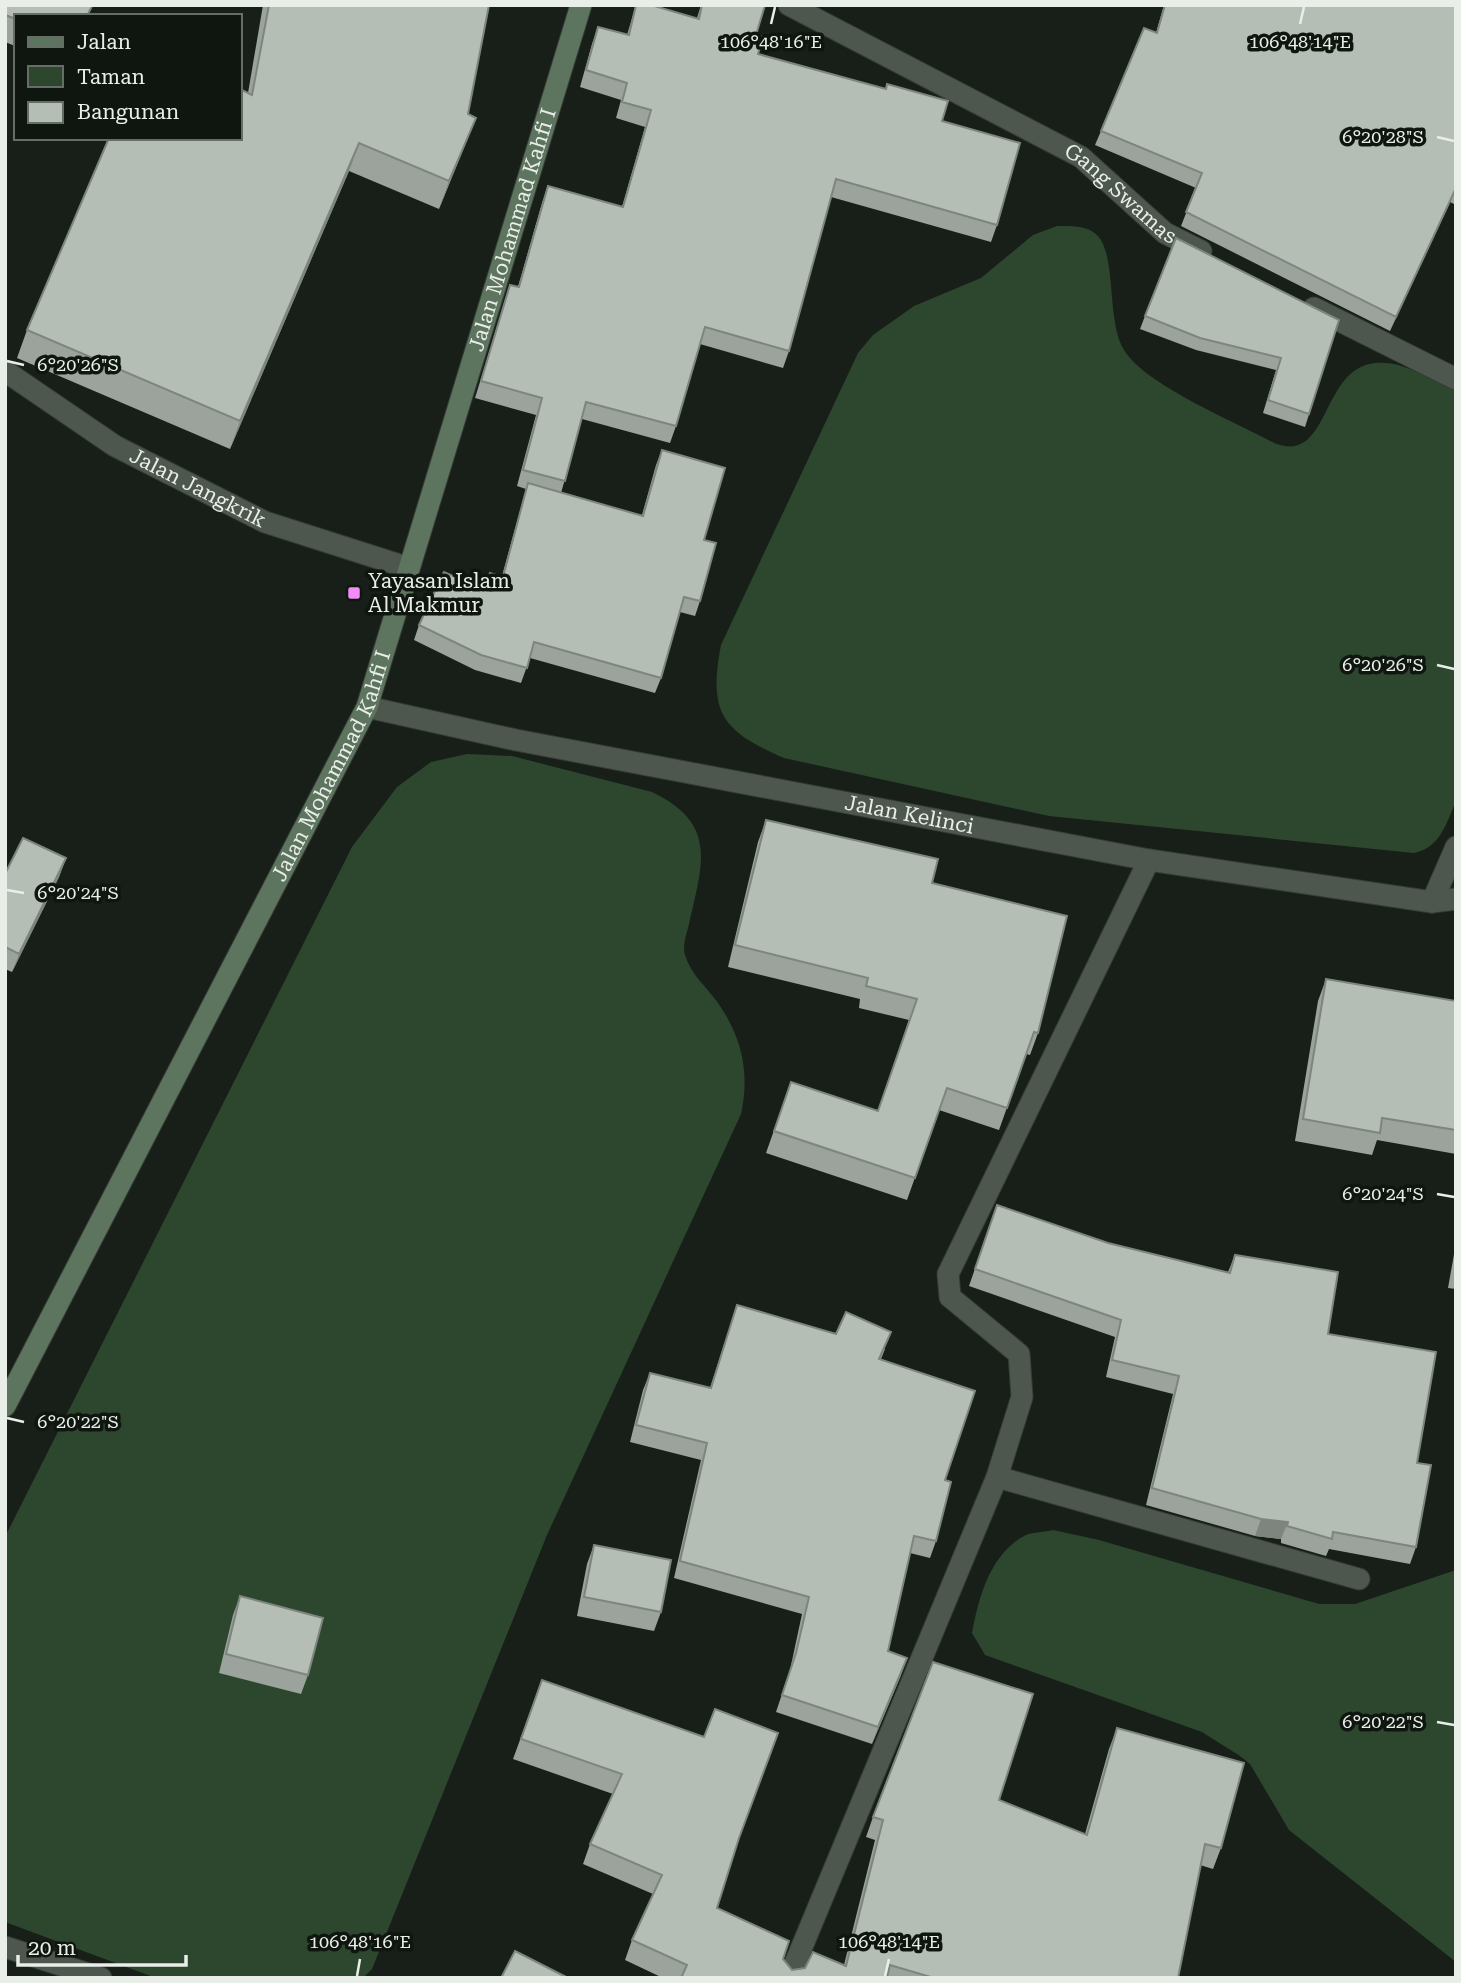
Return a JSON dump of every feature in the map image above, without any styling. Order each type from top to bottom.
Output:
[{"type":"main road","name":"Jalan Mohammad Kahfi I","points":[[5,1406],[367,706],[582,5]]},
{"type":"street","name":"Gang Swamas","points":[[789,5],[1082,157],[1165,233],[1226,264]]},
{"type":"street","points":[[1298,300],[1456,379]]},
{"type":"street","name":"Jalan Jangkrik","points":[[5,371],[115,446],[265,522],[409,568]]},
{"type":"street","name":"Jalan Kelinci","points":[[367,706],[529,743],[1149,860],[1432,902],[1456,899]]},
{"type":"street","points":[[1432,902],[1456,847]]},
{"type":"street","points":[[789,1978],[997,1478],[1022,1397],[1019,1354],[950,1297],[948,1274],[1149,860]]},
{"type":"street","points":[[997,1478],[1359,1579]]},
{"type":"street","points":[[5,1947],[101,1978]]},
{"type":"green space","points":[[1057,226],[1079,227],[1094,232],[1104,246],[1118,337],[1135,363],[1193,402],[1274,443],[1293,446],[1307,440],[1318,427],[1336,392],[1348,377],[1363,366],[1385,363],[1403,366],[1456,390],[1456,801],[1441,834],[1430,846],[1414,853],[1049,816],[784,758],[746,739],[724,717],[717,688],[721,645],[858,353],[873,335],[914,306],[981,278],[1033,235]]},
{"type":"green space","points":[[467,754],[512,756],[652,792],[673,804],[688,818],[697,832],[701,865],[684,951],[691,969],[718,1003],[738,1042],[745,1084],[741,1114],[547,1535],[372,1969],[363,1978],[156,1978],[5,1922],[5,1537],[352,847],[397,787],[431,762]]},
{"type":"green space","points":[[1053,1530],[1099,1540],[1319,1604],[1355,1604],[1456,1570],[1456,1962],[1289,1830],[1250,1764],[1240,1756],[1202,1732],[985,1655],[972,1633],[978,1605],[995,1564],[1003,1553],[1026,1535]]},
{"type":"building","points":[[5,5],[92,6],[88,14],[14,14],[14,18],[5,15]]},
{"type":"building","points":[[269,5],[489,5],[468,114],[476,118],[449,181],[359,143],[240,421],[27,330],[108,140],[242,140],[242,90],[252,95]]},
{"type":"building","points":[[636,5],[651,5],[699,19],[702,5],[765,5],[756,35],[763,37],[758,54],[886,89],[887,84],[948,101],[942,121],[1020,143],[997,225],[836,179],[789,351],[705,327],[676,426],[586,402],[565,481],[523,470],[542,398],[481,381],[510,285],[519,287],[548,186],[623,207],[651,110],[622,102],[627,83],[586,70],[598,27],[629,35]]},
{"type":"building","points":[[1165,5],[1456,5],[1456,188],[1396,317],[1186,212],[1202,173],[1101,131],[1144,28],[1157,33]]},
{"type":"building","points":[[1176,238],[1339,320],[1309,414],[1268,400],[1281,358],[1200,338],[1145,316]]},
{"type":"building","points":[[662,450],[725,468],[704,540],[716,543],[700,601],[684,597],[661,678],[534,642],[527,668],[481,655],[419,625],[444,572],[485,590],[490,573],[503,577],[528,483],[643,516]]},
{"type":"building","points":[[766,820],[938,859],[932,883],[1067,916],[1038,1033],[1034,1032],[1007,1108],[947,1088],[915,1178],[774,1131],[791,1082],[878,1111],[917,999],[866,986],[868,978],[735,945]]},
{"type":"building","points":[[23,838],[66,858],[19,954],[5,947],[5,874]]},
{"type":"building","points":[[1326,979],[1456,1001],[1456,1130],[1382,1118],[1380,1133],[1303,1119]]},
{"type":"building","points":[[997,1205],[1108,1243],[1230,1273],[1235,1255],[1338,1272],[1328,1334],[1436,1352],[1417,1463],[1431,1465],[1416,1547],[1333,1532],[1332,1539],[1287,1526],[1288,1522],[1261,1519],[1152,1488],[1179,1376],[1112,1360],[1121,1320],[975,1269]]},
{"type":"building","points":[[737,1305],[836,1334],[846,1312],[891,1332],[879,1359],[975,1391],[945,1480],[951,1482],[936,1541],[914,1536],[888,1651],[907,1658],[878,1727],[782,1695],[796,1653],[809,1597],[680,1561],[707,1443],[636,1425],[650,1373],[711,1388]]},
{"type":"building","points":[[594,1545],[671,1560],[661,1612],[584,1597]]},
{"type":"building","points":[[240,1596],[323,1618],[308,1675],[226,1654]]},
{"type":"building","points":[[933,1662],[1033,1694],[999,1800],[1087,1835],[1117,1728],[1244,1763],[1221,1848],[1205,1844],[1178,1978],[934,1978],[890,1965],[887,1978],[681,1978],[687,1965],[632,1940],[662,1875],[590,1844],[622,1774],[521,1739],[542,1680],[704,1737],[715,1709],[778,1733],[739,1838],[717,1908],[789,1941],[783,1959],[792,1970],[805,1968],[813,1952],[846,1966],[883,1820],[873,1817]]},
{"type":"building","points":[[515,1951],[568,1978],[501,1978]]},
{"type":"place","name":"Yayasan Islam Al Makmur","points":[[354,593]]}]
